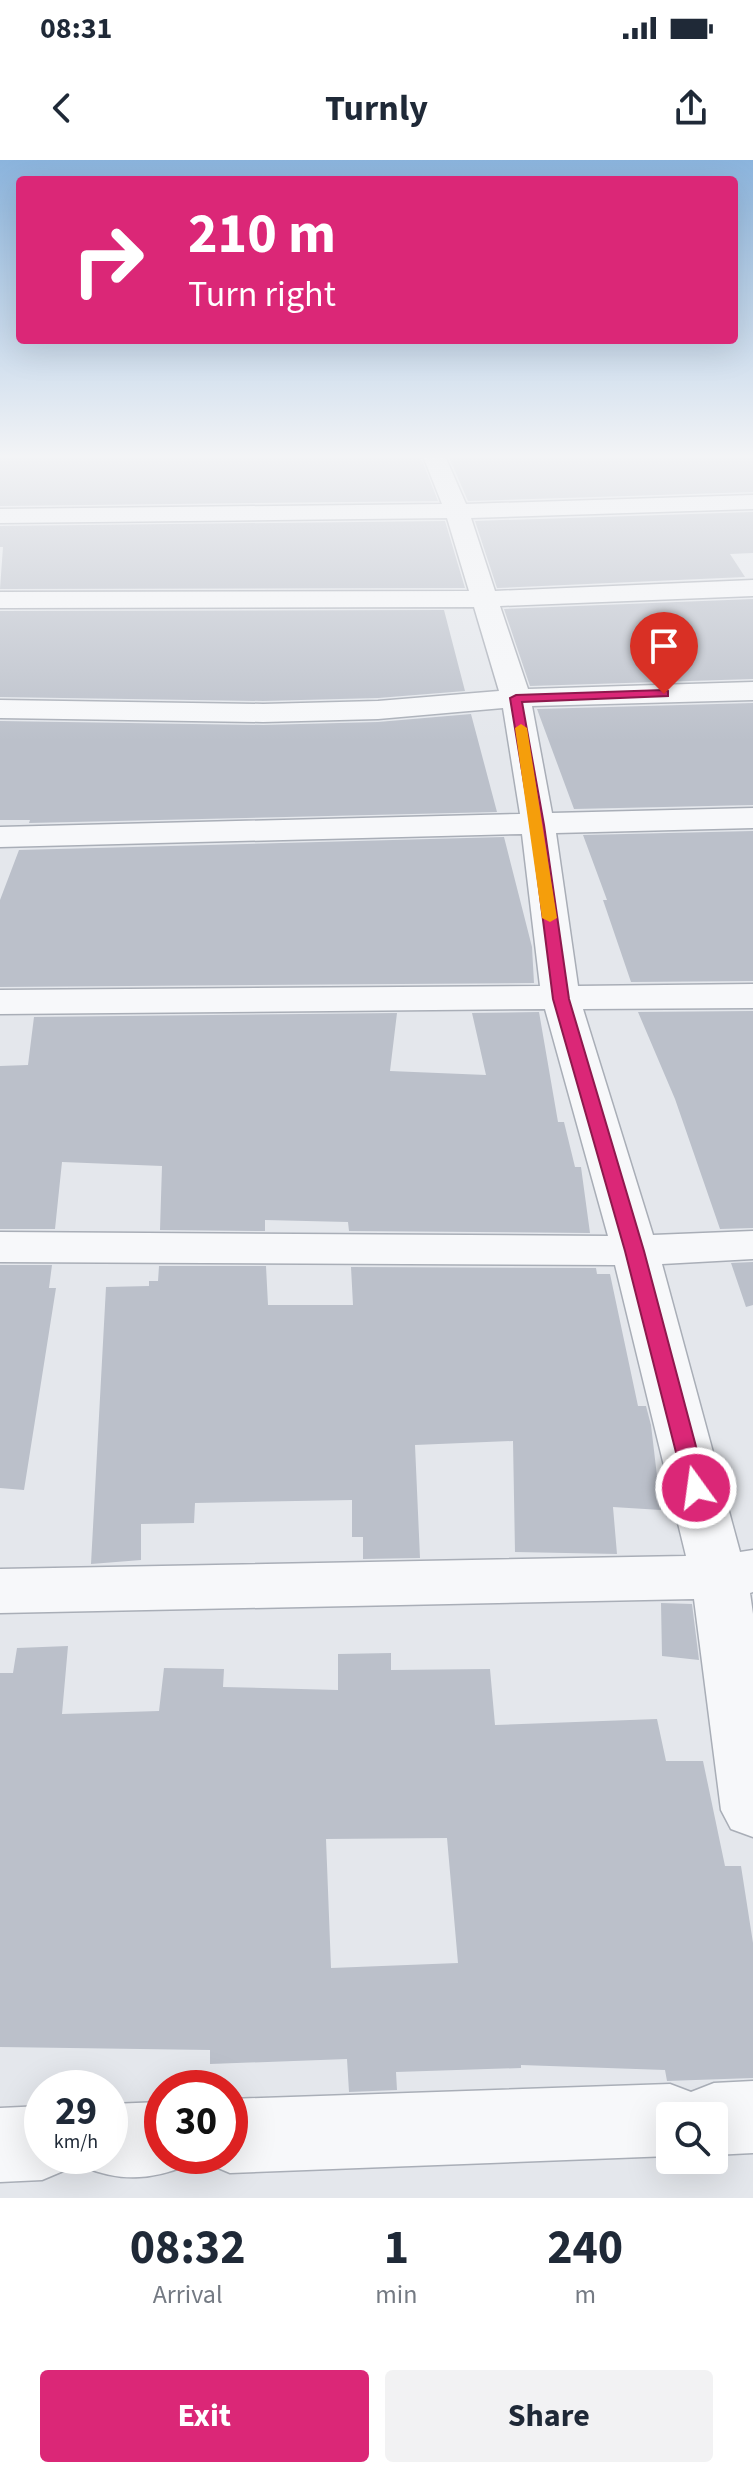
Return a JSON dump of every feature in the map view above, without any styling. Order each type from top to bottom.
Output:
[{"type":"street","points":[[469,551],[516,698],[538,825],[561,999],[635,1251],[736,1574],[753,1810]]},
{"type":"street","points":[[0,600],[483,599],[753,588]]},
{"type":"street","points":[[0,709],[263,713],[378,710],[516,698],[753,691]]},
{"type":"street","points":[[0,837],[753,818]]},
{"type":"street","points":[[0,1002],[753,996]]},
{"type":"street","points":[[0,1247],[635,1251],[753,1245]]},
{"type":"street","points":[[0,1591],[736,1574]]},
{"type":"street","points":[[728,2118],[753,2117]]},
{"type":"street","points":[[248,2135],[656,2121]]},
{"type":"street","points":[[0,2145],[24,2144]]},
{"type":"building","points":[[3,551],[454,551],[465,588],[0,589]]},
{"type":"building","points":[[485,551],[753,551],[730,554],[745,577],[497,588]]},
{"type":"building","points":[[753,599],[753,679],[530,686],[504,609]]},
{"type":"building","points":[[444,610],[465,691],[378,698],[263,701],[0,697],[0,611]]},
{"type":"building","points":[[753,703],[753,805],[574,809],[537,709]]},
{"type":"building","points":[[471,714],[497,812],[29,823],[30,820],[0,820],[0,721],[263,725],[378,722]]},
{"type":"building","points":[[753,831],[753,981],[631,982],[603,900],[607,900],[583,835]]},
{"type":"building","points":[[504,837],[532,947],[534,983],[0,987],[0,900],[19,850]]},
{"type":"building","points":[[753,1011],[753,1228],[720,1229],[675,1099],[638,1012]]},
{"type":"building","points":[[539,1012],[558,1122],[564,1122],[575,1167],[581,1167],[590,1233],[349,1231],[348,1222],[265,1220],[265,1231],[160,1230],[162,1166],[62,1162],[55,1229],[0,1229],[0,1066],[28,1065],[34,1017],[397,1013],[390,1071],[486,1075],[472,1013]]},
{"type":"building","points":[[753,1262],[753,1305],[746,1307],[731,1263]]},
{"type":"building","points":[[0,1265],[52,1265],[49,1288],[56,1288],[24,1490],[0,1488]]},
{"type":"building","points":[[159,1266],[266,1266],[268,1305],[353,1305],[351,1267],[596,1268],[597,1274],[610,1274],[638,1406],[646,1406],[651,1425],[661,1510],[613,1507],[617,1554],[515,1552],[513,1441],[415,1445],[420,1558],[363,1559],[363,1537],[352,1537],[352,1500],[195,1503],[194,1523],[141,1524],[141,1560],[91,1564],[106,1287],[149,1286],[149,1281],[158,1281]]},
{"type":"building","points":[[661,1603],[692,1604],[699,1660],[662,1656]]},
{"type":"building","points":[[68,1646],[62,1714],[159,1711],[164,1668],[224,1669],[223,1687],[338,1690],[338,1654],[391,1653],[391,1670],[490,1669],[495,1725],[657,1719],[666,1761],[703,1761],[725,1866],[741,1866],[753,1943],[753,2078],[667,2081],[665,2070],[521,2065],[521,2068],[396,2072],[397,2090],[349,2092],[347,2059],[210,2064],[210,2050],[0,2047],[0,1673],[13,1673],[17,1648]],"holes":[[[447,1838],[458,1963],[331,1968],[326,1839]]]},
{"type":"slow traffic","points":[[521,728],[550,918]]},
{"type":"route","points":[[664,694],[516,698],[538,825],[561,999],[635,1251],[696,1488]]}]
